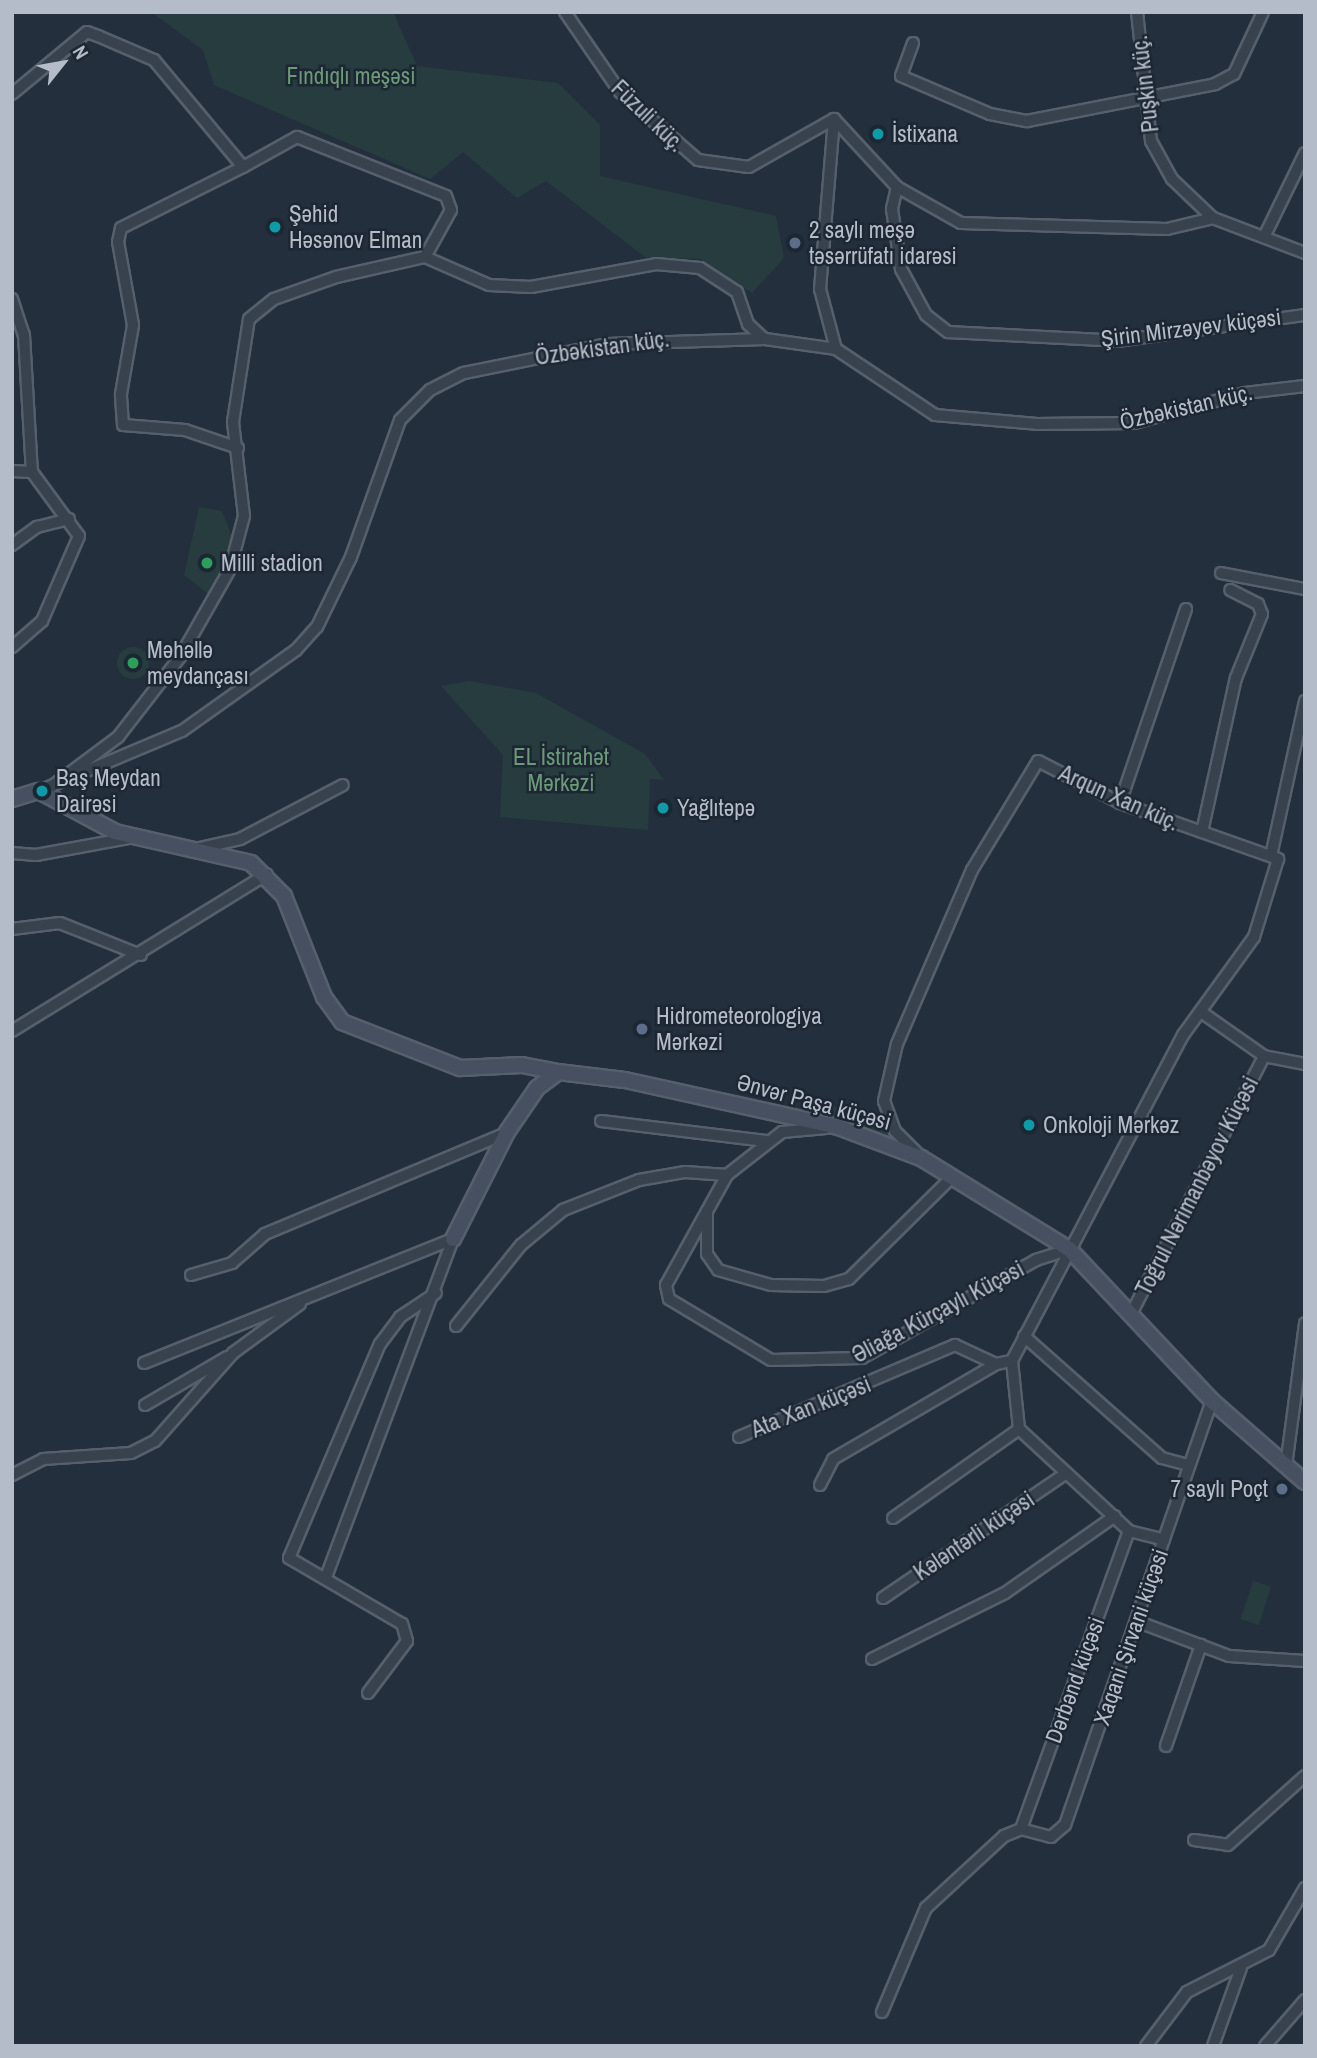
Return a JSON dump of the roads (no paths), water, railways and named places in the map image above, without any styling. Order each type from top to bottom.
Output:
[{"type":"street","name":"Füzuli küç.","points":[[565,12],[620,92],[698,160],[749,167],[834,120]]},
{"type":"street","name":"Puşkin küç.","points":[[1137,12],[1152,142],[1162,165],[1213,218]]},
{"type":"street","points":[[913,43],[901,76],[990,114],[1027,121],[1068,115],[1145,93],[1215,85],[1234,74],[1263,12]]},
{"type":"street","points":[[12,94],[87,32],[154,60],[243,167]]},
{"type":"street","points":[[834,120],[897,187],[935,211],[961,223],[1167,229],[1213,218],[1265,235],[1305,253]]},
{"type":"street","points":[[834,120],[820,289],[836,349]]},
{"type":"street","points":[[238,448],[185,430],[123,425],[121,394],[133,325],[118,242],[121,228],[297,137],[395,173],[451,202],[447,222],[425,257]]},
{"type":"street","points":[[1265,235],[1305,153]]},
{"type":"street","name":"Şirin Mirzəyev küçəsi","points":[[897,187],[892,209],[901,269],[926,315],[948,332],[1117,341],[1305,315]]},
{"type":"street","points":[[12,799],[45,789],[118,737],[180,657],[211,602],[241,542],[238,448],[233,422],[249,319],[257,310],[336,277],[425,257],[488,285],[531,287],[656,264],[700,268],[737,292],[748,324],[765,339]]},
{"type":"street","points":[[12,299],[24,335],[32,472],[79,536],[43,621],[12,647]]},
{"type":"street","name":"Özbəkistan küç.","points":[[45,789],[183,731],[296,650],[317,626],[351,557],[400,420],[447,379],[608,344],[765,339],[836,349],[924,411],[965,421],[1134,423],[1245,393],[1305,386]]},
{"type":"street","points":[[12,471],[32,472]]},
{"type":"street","points":[[12,545],[37,527],[69,519]]},
{"type":"street","points":[[1221,573],[1305,589]]},
{"type":"street","points":[[1202,832],[1236,678],[1262,614],[1258,604],[1230,590]]},
{"type":"street","points":[[1120,803],[1186,609]]},
{"type":"street","points":[[1164,1540],[1129,1531],[1019,1429],[1012,1361],[1183,1035],[1204,1014],[1254,937],[1278,859],[1271,856],[1305,701]]},
{"type":"street","name":"Arqun Xan küç.","points":[[921,1158],[895,1131],[884,1101],[897,1044],[972,870],[1038,761],[1120,803],[1271,856]]},
{"type":"street","points":[[192,850],[240,839],[344,785]]},
{"type":"street","points":[[12,1031],[141,956],[267,874],[242,860],[133,838],[45,789]]},
{"type":"street","points":[[12,853],[36,855],[133,838]]},
{"type":"street","name":"Ənvər Paşa küçəsi","points":[[267,874],[300,925],[332,1013],[445,1064],[495,1068],[531,1065],[558,1072],[625,1080],[838,1128],[921,1158],[1069,1249],[1212,1401],[1305,1482]]},
{"type":"street","points":[[12,929],[60,923],[141,956]]},
{"type":"street","name":"Toğrul Nərimanbəyov Küçəsi","points":[[1204,1014],[1264,1056],[1305,1064]]},
{"type":"street","name":"Toğrul Nərimanbəyov Küçəsi","points":[[1130,1316],[1264,1056]]},
{"type":"street","points":[[326,1577],[436,1293],[453,1239],[507,1132],[537,1088],[558,1072]]},
{"type":"street","points":[[601,1121],[766,1141],[782,1132],[838,1128]]},
{"type":"street","points":[[191,1275],[232,1262],[265,1234],[507,1132]]},
{"type":"street","name":"Əliağa Kürçaylı Küçəsi","points":[[766,1141],[727,1175],[666,1284],[669,1299],[771,1360],[862,1359],[1014,1271],[1069,1249]]},
{"type":"street","points":[[456,1326],[521,1245],[564,1210],[639,1180],[685,1172],[727,1175]]},
{"type":"street","points":[[707,1209],[707,1254],[718,1270],[771,1285],[824,1286],[849,1279],[953,1176]]},
{"type":"street","points":[[144,1363],[300,1304],[453,1239]]},
{"type":"street","points":[[368,1693],[407,1632],[326,1577],[289,1558],[380,1344],[400,1317],[436,1293]]},
{"type":"street","points":[[145,1405],[233,1353],[300,1304]]},
{"type":"street","points":[[1286,1466],[1305,1323]]},
{"type":"street","points":[[1024,1336],[1162,1458],[1189,1465]]},
{"type":"street","name":"Ata Xan küçəsi","points":[[739,1437],[955,1345],[996,1364]]},
{"type":"street","points":[[12,1475],[43,1459],[131,1453],[155,1441],[233,1353]]},
{"type":"street","points":[[820,1485],[833,1459],[996,1364],[1012,1361]]},
{"type":"street","name":"Xaqani Şirvani küçəsi","points":[[1021,1829],[1051,1838],[1065,1825],[1212,1401]]},
{"type":"street","points":[[893,1518],[1019,1429]]},
{"type":"street","name":"Kələntərli küçəsi","points":[[883,1598],[1065,1474]]},
{"type":"street","points":[[872,1659],[1005,1593],[1115,1516]]},
{"type":"street","name":"Dərbənd küçəsi","points":[[1021,1829],[1129,1531]]},
{"type":"street","points":[[1136,1622],[1230,1656],[1305,1661]]},
{"type":"street","points":[[1166,1746],[1200,1645]]},
{"type":"street","points":[[1194,1840],[1228,1845],[1305,1776]]},
{"type":"street","points":[[882,2012],[926,1908],[1004,1836],[1021,1829]]},
{"type":"street","points":[[1146,2046],[1187,1992],[1241,1968],[1269,1950],[1305,1888]]},
{"type":"street","points":[[1213,2046],[1241,1968]]},
{"type":"street","points":[[1265,2046],[1305,2000]]},
{"type":"place","name":"İstixana","points":[[878,134]]},
{"type":"place","name":"Şəhid Həsənov Elman","points":[[275,227]]},
{"type":"place","name":"2 saylı meşə təsərrüfatı idarəsi","points":[[795,243]]},
{"type":"place","name":"Milli stadion","points":[[207,563]]},
{"type":"place","name":"Məhəllə meydançası","points":[[133,663]]},
{"type":"place","name":"Baş Meydan Dairəsi","points":[[42,791]]},
{"type":"place","name":"Yağlıtəpə","points":[[663,808]]},
{"type":"place","name":"Hidrometeorologiya Mərkəzi","points":[[642,1029]]},
{"type":"place","name":"Onkoloji Mərkəz","points":[[1029,1125]]},
{"type":"place","name":"7 saylı Poçt","points":[[1282,1489]]},
{"type":"park label","name":"Fındıqlı meşəsi","points":[[351,76]]},
{"type":"park label","name":"EL İstirahət Mərkəzi","points":[[561,770]]}]
